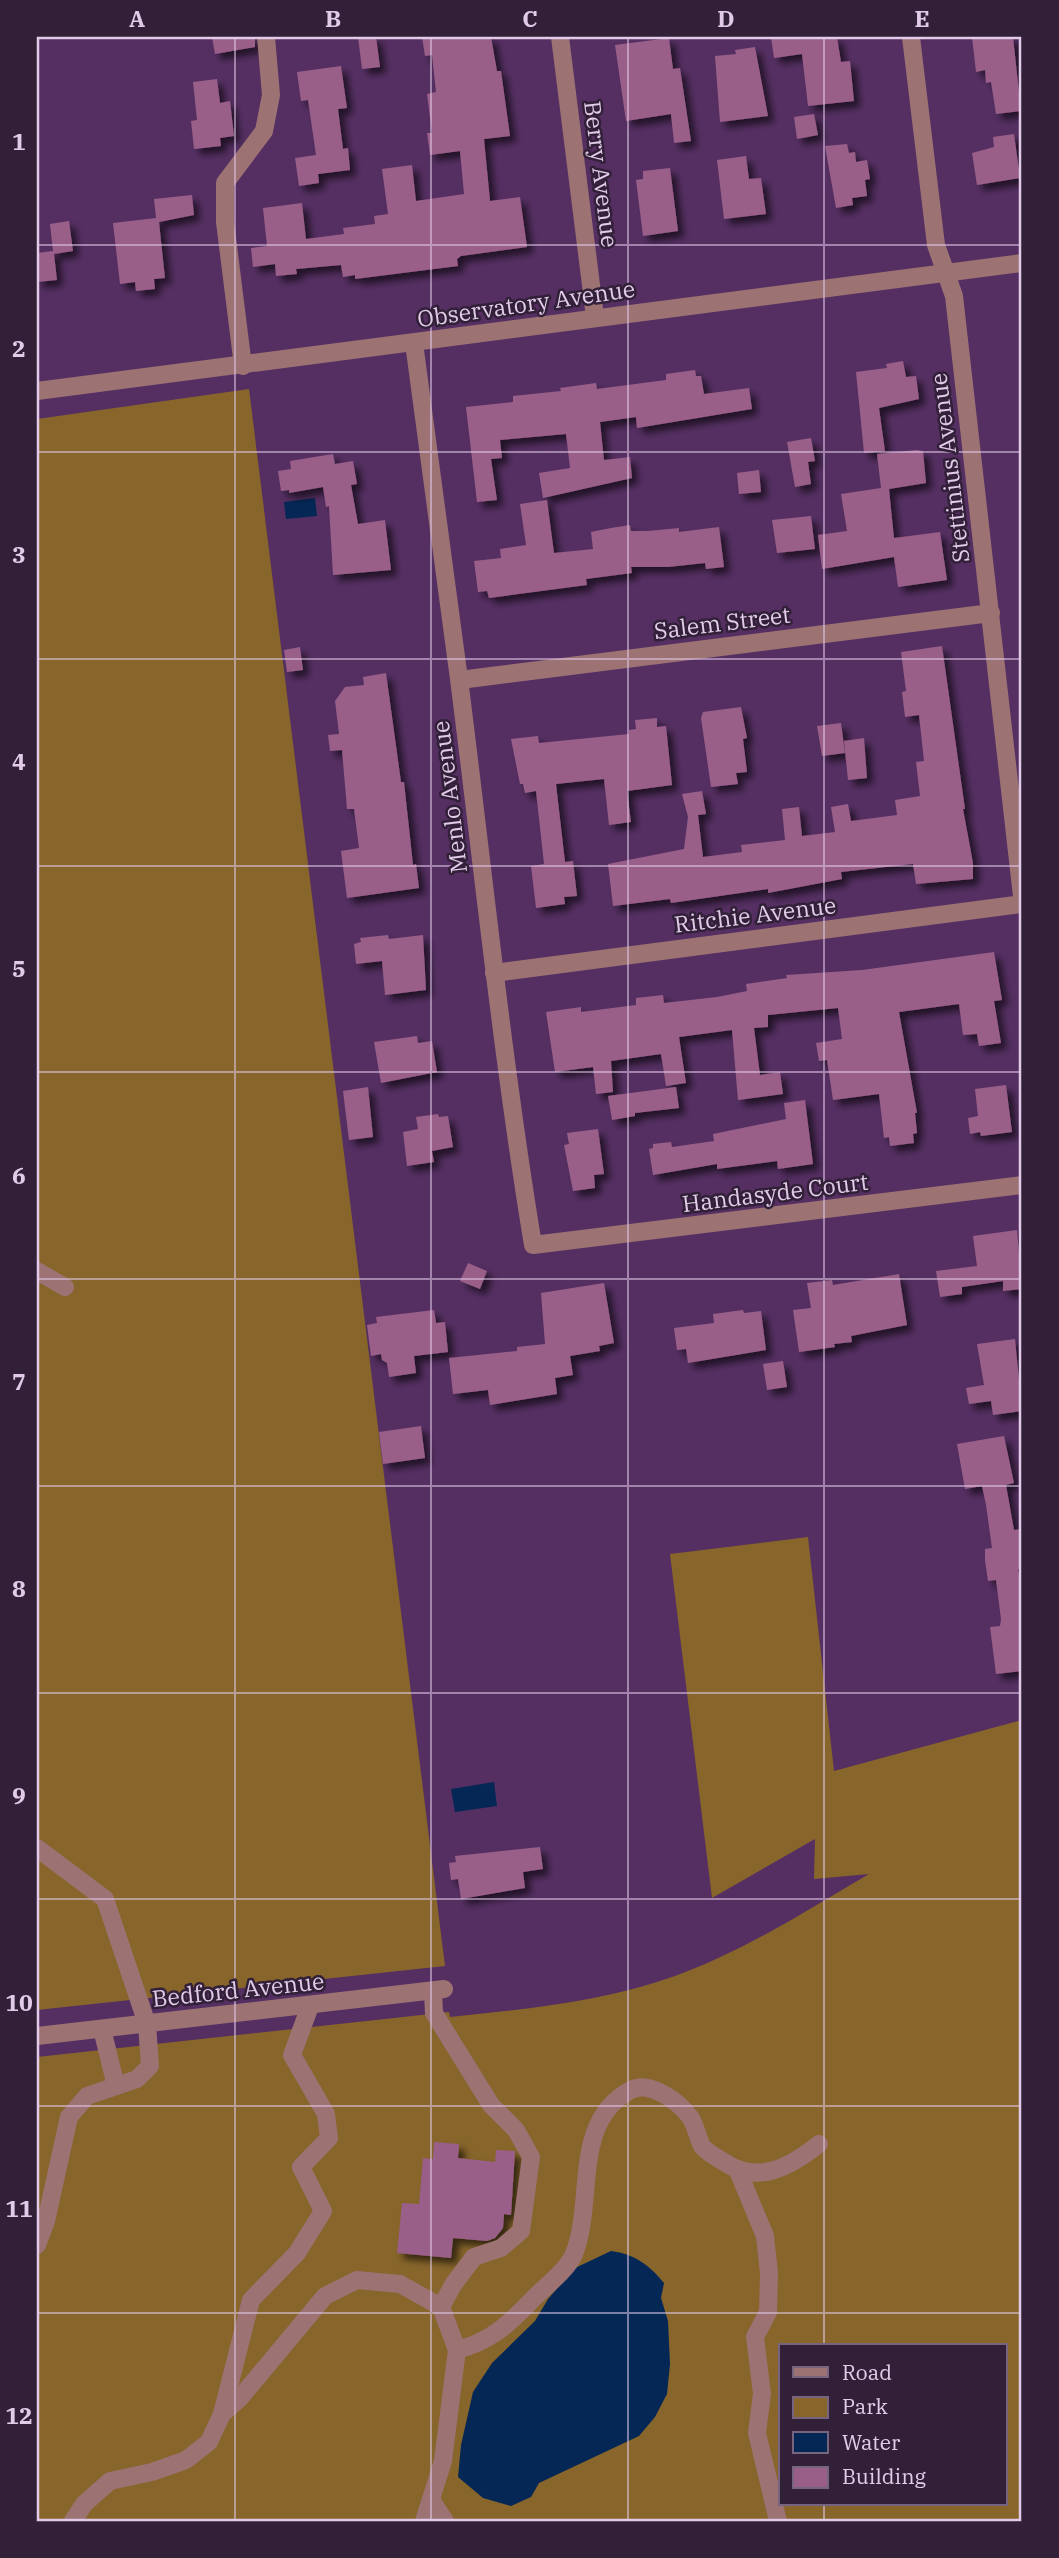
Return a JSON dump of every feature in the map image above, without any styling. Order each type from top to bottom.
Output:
[{"type":"street","points":[[243,366],[225,222],[225,183],[264,131],[271,95],[266,37]]},
{"type":"street","name":"Berry Avenue","points":[[560,37],[596,317]]},
{"type":"street","name":"Stettinius Avenue","points":[[911,37],[936,245],[954,296],[991,613],[1015,752],[1022,896]]},
{"type":"street","name":"Observatory Avenue","points":[[37,391],[1022,263]]},
{"type":"street","name":"Menlo Avenue","points":[[414,343],[460,680],[523,1195],[533,1245]]},
{"type":"street","name":"Salem Street","points":[[460,680],[991,613]]},
{"type":"street","name":"Ritchie Avenue","points":[[494,973],[1022,904]]},
{"type":"street","name":"Handasyde Court","points":[[533,1245],[1022,1185]]},
{"type":"street","points":[[37,1271],[65,1287]]},
{"type":"street","points":[[37,1848],[104,1899],[147,2024],[150,2066],[137,2079],[87,2096],[69,2117],[46,2221],[37,2245]]},
{"type":"street","name":"Bedford Avenue","points":[[37,2036],[439,1990],[435,2013],[491,2105],[516,2130],[531,2157],[521,2231],[501,2248],[474,2257],[453,2285],[441,2307]]},
{"type":"street","points":[[73,2521],[84,2504],[110,2481],[152,2472],[186,2460],[209,2442],[222,2414],[251,2300],[297,2253],[323,2211],[302,2167],[329,2138],[326,2114],[292,2055],[310,2006]]},
{"type":"street","points":[[102,2029],[116,2086]]},
{"type":"street","points":[[457,2350],[481,2344],[508,2325],[573,2257],[584,2219],[591,2141],[606,2110],[636,2087],[660,2091],[690,2117],[703,2148],[738,2172],[765,2173],[792,2165],[819,2144]]},
{"type":"street","points":[[738,2172],[765,2236],[769,2273],[768,2312],[755,2337],[762,2394],[757,2433],[778,2521]]},
{"type":"street","points":[[222,2414],[240,2398],[324,2296],[357,2280],[400,2284],[441,2307],[457,2350],[443,2461],[424,2521]]},
{"type":"street","points":[[432,2500],[445,2521]]},
{"type":"green space","points":[[249,389],[445,1966],[37,2010],[37,419]]},
{"type":"green space","points":[[808,1537],[834,1771],[1022,1720],[1022,2521],[37,2521],[37,2057],[449,2012],[450,2017],[507,2011],[620,1992],[675,1976],[726,1955],[869,1874],[814,1879],[815,1839],[712,1898],[670,1554]]},
{"type":"water","points":[[315,498],[317,516],[286,519],[284,502]]},
{"type":"water","points":[[494,1782],[497,1806],[455,1812],[451,1789]]},
{"type":"water","points":[[611,2251],[641,2261],[664,2283],[661,2298],[668,2321],[670,2364],[667,2394],[655,2417],[639,2436],[539,2483],[531,2497],[511,2506],[483,2498],[458,2477],[461,2445],[473,2392],[492,2363],[535,2321],[548,2299],[575,2268]]},
{"type":"building","points":[[212,37],[255,37],[255,47],[215,54]]},
{"type":"building","points":[[358,37],[376,37],[380,67],[362,69]]},
{"type":"building","points":[[422,37],[491,37],[497,71],[501,71],[510,136],[484,139],[490,201],[520,197],[527,247],[461,256],[457,259],[458,266],[355,279],[355,275],[343,277],[341,265],[296,269],[297,274],[276,276],[275,264],[253,267],[251,248],[267,246],[263,208],[302,203],[306,239],[344,234],[343,228],[375,224],[374,216],[388,214],[382,169],[412,165],[416,201],[464,194],[460,151],[430,155],[427,133],[432,133],[427,94],[436,92],[432,55],[425,56]]},
{"type":"building","points":[[771,37],[837,37],[841,62],[850,61],[854,101],[808,106],[802,54],[774,58]]},
{"type":"building","points":[[972,37],[1013,37],[1021,111],[996,114],[991,82],[986,83],[985,70],[976,72]]},
{"type":"building","points":[[669,38],[673,69],[680,68],[691,141],[674,143],[671,114],[626,121],[615,45]]},
{"type":"building","points":[[755,47],[768,116],[720,122],[715,56],[736,54],[735,50]]},
{"type":"building","points":[[341,66],[347,108],[338,109],[343,149],[348,148],[350,170],[318,174],[319,183],[299,186],[295,158],[316,155],[308,100],[301,101],[297,72]]},
{"type":"building","points":[[217,79],[220,103],[230,101],[234,136],[220,138],[221,146],[194,149],[191,121],[197,120],[193,82]]},
{"type":"building","points":[[814,114],[818,135],[797,139],[794,117]]},
{"type":"building","points":[[1014,134],[1020,178],[977,185],[972,153],[994,147],[993,137]]},
{"type":"building","points":[[847,144],[849,153],[855,152],[856,162],[867,160],[870,179],[865,180],[867,196],[852,198],[853,205],[836,208],[825,146]]},
{"type":"building","points":[[746,156],[749,179],[761,178],[766,214],[724,219],[717,160]]},
{"type":"building","points":[[670,168],[678,231],[643,236],[636,180],[643,179],[643,171]]},
{"type":"building","points":[[192,195],[194,215],[159,222],[165,278],[154,279],[155,289],[136,291],[135,282],[120,284],[113,223],[156,218],[154,199]]},
{"type":"building","points":[[69,221],[73,251],[54,254],[57,280],[37,282],[37,253],[53,251],[50,224]]},
{"type":"building","points":[[903,361],[906,377],[916,376],[919,399],[879,408],[885,451],[864,453],[856,372],[887,368],[886,364]]},
{"type":"building","points":[[695,370],[696,376],[701,376],[704,394],[749,388],[752,409],[637,428],[636,417],[600,422],[604,460],[630,457],[632,478],[543,498],[539,473],[570,468],[566,434],[500,440],[502,458],[491,459],[497,500],[477,502],[466,407],[513,402],[513,396],[561,391],[560,388],[596,383],[597,389],[666,380],[666,374]]},
{"type":"building","points":[[811,438],[815,461],[808,462],[811,484],[795,487],[787,442]]},
{"type":"building","points":[[923,451],[926,483],[889,489],[894,538],[940,532],[947,580],[898,587],[894,557],[822,569],[818,535],[847,531],[841,494],[881,488],[877,454]]},
{"type":"building","points":[[333,454],[335,464],[353,461],[357,484],[351,485],[358,524],[385,520],[391,570],[333,575],[329,506],[326,507],[323,487],[289,493],[289,490],[281,491],[278,471],[291,469],[290,461]]},
{"type":"building","points":[[759,470],[761,492],[739,494],[737,473]]},
{"type":"building","points":[[547,500],[554,553],[593,549],[591,532],[630,525],[631,531],[679,528],[679,532],[719,527],[724,567],[706,569],[705,563],[631,567],[632,573],[586,579],[587,585],[489,598],[487,591],[478,592],[474,561],[501,558],[500,549],[526,545],[520,504]]},
{"type":"building","points":[[811,516],[815,549],[777,553],[772,520]]},
{"type":"building","points":[[942,646],[963,809],[973,863],[973,879],[916,884],[913,864],[841,872],[842,879],[768,893],[768,889],[671,903],[670,899],[613,906],[608,864],[684,849],[688,817],[682,794],[702,791],[706,814],[698,815],[703,857],[742,852],[741,845],[785,840],[782,809],[799,807],[802,836],[835,832],[831,807],[848,804],[851,821],[897,815],[895,800],[920,796],[916,762],[924,761],[919,715],[905,717],[902,692],[906,691],[901,652]]},
{"type":"building","points":[[300,647],[303,670],[287,672],[284,650]]},
{"type":"building","points":[[386,673],[401,782],[404,782],[413,865],[416,864],[419,888],[347,898],[341,851],[359,848],[354,809],[347,809],[342,750],[330,751],[328,735],[339,734],[335,701],[345,687],[364,685],[363,677]]},
{"type":"building","points":[[741,707],[747,738],[743,739],[747,772],[736,773],[738,784],[711,787],[701,718],[703,712]]},
{"type":"building","points":[[657,718],[657,727],[666,726],[672,785],[627,791],[631,822],[609,825],[604,779],[556,784],[565,862],[573,861],[577,896],[564,897],[565,904],[536,908],[531,866],[544,864],[536,791],[525,793],[523,784],[520,784],[511,739],[538,736],[539,743],[629,734],[629,730],[636,729],[635,720]]},
{"type":"building","points":[[841,723],[845,753],[822,756],[817,726]]},
{"type":"building","points":[[864,738],[867,778],[848,780],[844,741]]},
{"type":"building","points":[[388,935],[389,939],[423,935],[426,990],[385,995],[382,961],[356,964],[354,944],[361,942],[360,938]]},
{"type":"building","points":[[994,952],[1002,1000],[994,1001],[1001,1043],[979,1046],[977,1034],[963,1035],[959,1004],[899,1012],[917,1113],[914,1143],[890,1146],[889,1137],[884,1138],[879,1094],[833,1100],[827,1060],[819,1061],[816,1043],[842,1039],[838,1008],[768,1015],[768,1027],[754,1028],[760,1075],[780,1072],[783,1094],[738,1100],[732,1030],[679,1037],[686,1083],[666,1086],[661,1054],[611,1061],[613,1092],[596,1094],[593,1067],[555,1072],[546,1012],[581,1007],[581,1012],[636,1005],[636,998],[663,995],[664,1003],[717,997],[747,991],[746,984],[787,978],[786,975],[862,970]]},
{"type":"building","points":[[417,1036],[418,1043],[432,1041],[437,1072],[381,1083],[374,1042]]},
{"type":"building","points":[[1006,1085],[1012,1132],[981,1136],[980,1132],[970,1134],[968,1118],[978,1116],[975,1089]]},
{"type":"building","points":[[368,1087],[373,1137],[349,1140],[343,1091]]},
{"type":"building","points":[[676,1087],[679,1108],[635,1113],[635,1116],[612,1120],[608,1096]]},
{"type":"building","points":[[805,1100],[813,1164],[778,1169],[777,1161],[717,1169],[717,1164],[653,1175],[649,1149],[653,1148],[653,1144],[671,1142],[672,1147],[714,1141],[713,1134],[786,1119],[784,1103]]},
{"type":"building","points":[[438,1114],[439,1117],[448,1116],[453,1147],[432,1151],[434,1162],[407,1166],[403,1132],[418,1129],[416,1117]]},
{"type":"building","points":[[598,1129],[604,1174],[594,1175],[595,1188],[573,1191],[564,1145],[569,1144],[567,1133]]},
{"type":"building","points":[[1017,1230],[1022,1289],[1003,1291],[1003,1281],[962,1287],[962,1294],[940,1297],[936,1271],[977,1266],[973,1236]]},
{"type":"building","points":[[468,1263],[487,1271],[480,1289],[460,1281]]},
{"type":"building","points":[[899,1274],[907,1325],[851,1336],[852,1342],[834,1344],[835,1347],[799,1352],[793,1310],[811,1308],[807,1283],[832,1280],[833,1285]]},
{"type":"building","points":[[604,1283],[614,1343],[599,1346],[600,1351],[570,1356],[573,1375],[555,1378],[557,1394],[490,1405],[488,1390],[453,1394],[449,1358],[517,1351],[517,1347],[545,1344],[541,1293]]},
{"type":"building","points":[[434,1310],[436,1323],[445,1322],[448,1352],[414,1356],[416,1373],[389,1377],[387,1363],[382,1360],[381,1354],[371,1356],[367,1325],[377,1323],[376,1317]]},
{"type":"building","points":[[743,1310],[744,1313],[761,1311],[766,1350],[688,1363],[686,1349],[677,1350],[674,1328],[714,1323],[713,1314]]},
{"type":"building","points":[[1015,1339],[1022,1411],[993,1415],[991,1401],[969,1404],[966,1388],[984,1385],[977,1344]]},
{"type":"building","points":[[783,1361],[787,1387],[767,1390],[763,1364]]},
{"type":"building","points":[[421,1426],[425,1458],[383,1464],[379,1432]]},
{"type":"building","points":[[1004,1436],[1014,1483],[1006,1485],[1014,1530],[1022,1529],[1022,1569],[1018,1569],[1022,1594],[1019,1596],[1022,1671],[996,1674],[990,1627],[1000,1626],[1001,1619],[996,1580],[988,1581],[985,1560],[985,1549],[992,1548],[986,1505],[982,1486],[965,1489],[957,1444]]},
{"type":"building","points":[[540,1847],[543,1869],[523,1872],[525,1888],[461,1899],[458,1879],[451,1880],[449,1863],[456,1862],[455,1856]]},
{"type":"building","points":[[434,2142],[459,2144],[458,2158],[495,2162],[496,2150],[515,2151],[511,2215],[504,2214],[503,2228],[495,2238],[487,2241],[453,2238],[451,2258],[397,2253],[402,2203],[419,2204],[423,2158],[433,2159]]}]
